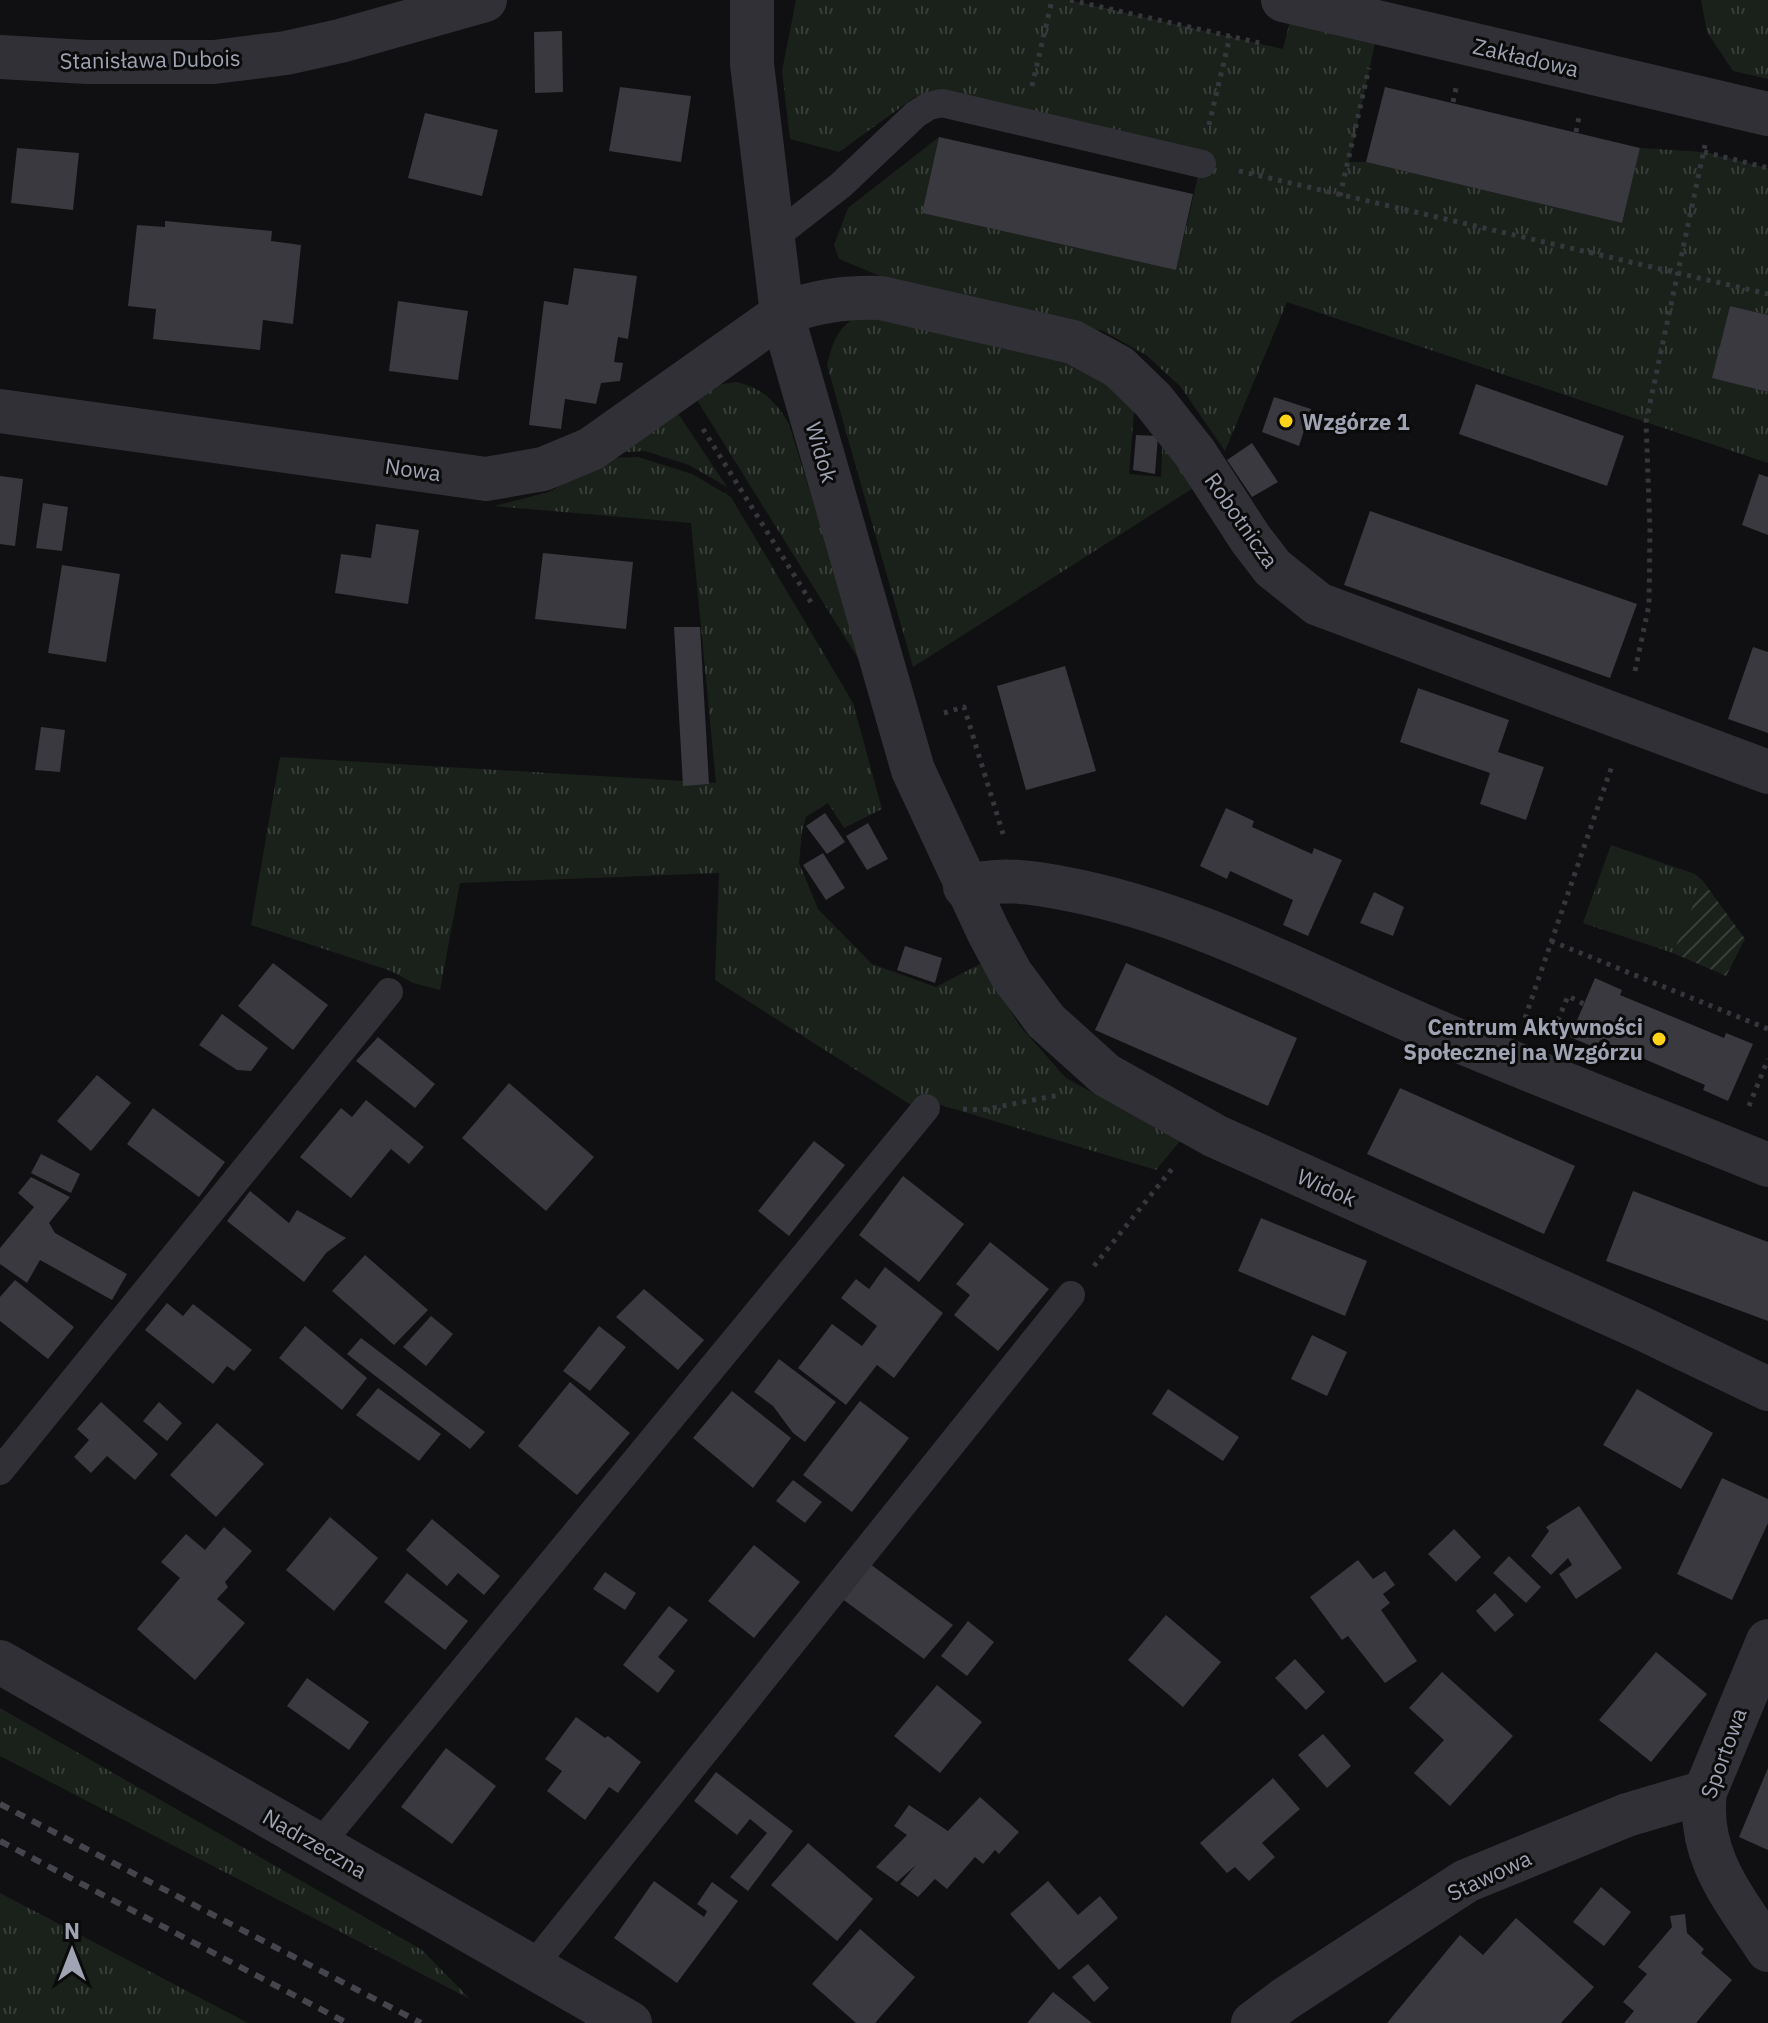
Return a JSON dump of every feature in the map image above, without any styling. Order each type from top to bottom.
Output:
[{"type":"street","name":"Stanisława Dubois","points":[[0,57],[74,62],[214,62],[286,53],[340,41],[485,0]]},
{"type":"street","name":"Widok","points":[[752,0],[752,64],[782,314],[913,770],[965,887],[1011,974],[1046,1021],[1106,1075],[1215,1136],[1641,1328],[1768,1389]]},
{"type":"street","name":"Zakładowa","points":[[1283,0],[1768,114]]},
{"type":"street","name":"Robotnicza","points":[[782,314],[813,302],[856,297],[881,298],[1073,342],[1119,367],[1153,400],[1195,453],[1273,568],[1308,598],[1326,609],[1768,772]]},
{"type":"street","name":"Nowa","points":[[0,411],[470,477],[516,476],[568,460],[591,449],[782,314]]},
{"type":"street","points":[[965,887],[984,881],[1017,881],[1113,898],[1170,916],[1309,973],[1452,1038],[1768,1165]]},
{"type":"street","name":"Sportowa","points":[[1768,1641],[1705,1792],[1703,1827],[1712,1861],[1768,1950]]},
{"type":"street","name":"Nadrzeczna","points":[[0,1662],[630,2023]]},
{"type":"street","name":"Stawowa","points":[[1253,2023],[1466,1881],[1627,1815],[1705,1792]]},
{"type":"lane","points":[[772,239],[841,185],[916,114],[942,103],[1202,164]]},
{"type":"lane","points":[[0,1471],[389,992]]},
{"type":"lane","points":[[319,1845],[926,1108]]},
{"type":"lane","points":[[532,1967],[1071,1295]]},
{"type":"path","points":[[1039,55],[1052,0]]},
{"type":"path","points":[[1070,0],[1230,36],[1214,98]]},
{"type":"path","points":[[1340,196],[1380,22]]},
{"type":"path","points":[[1704,152],[1768,168]]},
{"type":"path","points":[[1251,174],[1768,294]]},
{"type":"path","points":[[1625,719],[1649,605],[1646,422],[1699,177]]},
{"type":"path","points":[[705,432],[818,613]]},
{"type":"path","points":[[946,712],[964,707],[1017,881]]},
{"type":"path","points":[[1526,1015],[1600,800]]},
{"type":"path","points":[[1551,941],[1768,1029]]},
{"type":"path","points":[[1550,1039],[1568,996],[1584,1004]]},
{"type":"path","points":[[926,1108],[982,1110],[1027,1103],[1070,1093],[1106,1075]]},
{"type":"path","points":[[1100,1259],[1180,1159]]},
{"type":"green space","points":[[796,0],[1070,0],[1283,49],[1290,21],[1376,39],[1349,162],[1366,162],[1622,223],[1640,148],[1704,152],[1768,168],[1768,315],[1730,306],[1713,378],[1768,392],[1768,463],[1287,302],[1225,451],[1180,386],[1146,355],[1103,331],[885,278],[839,259],[834,245],[848,208],[939,137],[922,213],[1176,270],[1201,164],[915,97],[839,152],[790,139],[782,71]]},
{"type":"green space","points":[[1701,0],[1768,0],[1768,79],[1733,71],[1707,32]]},
{"type":"green space","points":[[861,313],[1077,360],[1135,399],[1129,474],[1161,477],[1163,432],[1201,483],[913,667],[827,365],[838,335]]},
{"type":"green space","points":[[737,382],[755,388],[768,397],[789,424],[864,668],[695,397],[715,385]]},
{"type":"green space","points":[[675,409],[727,487],[689,465],[645,451],[613,453]]},
{"type":"green space","points":[[638,457],[692,474],[731,497],[853,703],[882,809],[844,828],[828,803],[806,817],[799,863],[818,909],[872,964],[936,987],[982,963],[1019,1025],[1066,1078],[1180,1141],[1156,1170],[928,1101],[911,1105],[715,980],[719,873],[460,883],[440,990],[251,925],[280,757],[716,783],[691,523],[494,506],[549,492],[610,458]]},
{"type":"green space","points":[[1611,845],[1695,874],[1703,881],[1673,953],[1583,923]]},
{"type":"green space","points":[[1703,881],[1745,939],[1726,976],[1673,953]]},
{"type":"green space","points":[[0,1708],[422,1950],[470,1999],[0,1756]]},
{"type":"green space","points":[[0,1893],[248,2023],[0,2023]]},
{"type":"building","points":[[562,31],[563,92],[535,93],[534,32]]},
{"type":"building","points":[[620,87],[691,96],[681,162],[609,151]]},
{"type":"building","points":[[1385,87],[1640,148],[1622,223],[1366,162]]},
{"type":"building","points":[[425,113],[498,130],[482,196],[408,178]]},
{"type":"building","points":[[939,137],[1193,194],[1176,270],[922,213]]},
{"type":"building","points":[[17,148],[79,153],[73,210],[11,203]]},
{"type":"building","points":[[165,221],[272,231],[271,241],[301,245],[293,324],[263,320],[260,350],[153,339],[156,309],[128,306],[137,225],[165,227]]},
{"type":"building","points":[[574,268],[637,276],[628,339],[618,337],[614,362],[623,363],[620,381],[601,383],[596,404],[565,399],[561,429],[529,425],[544,301],[568,305]]},
{"type":"building","points":[[398,301],[468,311],[458,380],[389,371]]},
{"type":"building","points":[[1730,306],[1768,315],[1768,392],[1712,378]]},
{"type":"building","points":[[1476,384],[1624,436],[1607,486],[1459,434]]},
{"type":"building","name":"Wzgórze 1","points":[[1274,397],[1311,409],[1299,446],[1262,432]]},
{"type":"building","points":[[1136,435],[1158,436],[1155,474],[1133,470]]},
{"type":"building","points":[[1252,443],[1278,482],[1252,497],[1227,460]]},
{"type":"building","points":[[1759,474],[1768,477],[1768,535],[1742,525]]},
{"type":"building","points":[[0,476],[23,479],[15,546],[0,544]]},
{"type":"building","points":[[43,503],[68,507],[62,551],[36,548]]},
{"type":"building","points":[[1370,511],[1637,604],[1610,678],[1344,585]]},
{"type":"building","points":[[376,524],[419,530],[408,604],[335,593],[341,554],[371,558]]},
{"type":"building","points":[[543,553],[633,562],[626,629],[535,619]]},
{"type":"building","points":[[62,565],[120,574],[106,662],[48,653]]},
{"type":"building","points":[[674,627],[700,627],[709,784],[683,786]]},
{"type":"building","points":[[1753,647],[1768,652],[1768,733],[1728,719]]},
{"type":"building","points":[[1065,666],[1096,771],[1026,790],[997,686]]},
{"type":"building","points":[[1418,688],[1509,720],[1498,752],[1544,767],[1526,820],[1480,804],[1490,773],[1400,742]]},
{"type":"building","points":[[41,727],[65,730],[60,772],[35,770]]},
{"type":"building","points":[[1226,808],[1254,821],[1252,827],[1312,854],[1314,848],[1342,860],[1308,936],[1283,925],[1293,900],[1230,871],[1227,879],[1200,866]]},
{"type":"building","points":[[825,813],[845,842],[827,854],[806,826]]},
{"type":"building","points":[[868,823],[888,859],[867,870],[846,836]]},
{"type":"building","points":[[823,853],[845,888],[826,900],[803,865]]},
{"type":"building","points":[[1374,892],[1404,907],[1393,936],[1360,923]]},
{"type":"building","points":[[905,946],[942,958],[935,983],[897,970]]},
{"type":"building","points":[[273,963],[328,1005],[293,1050],[238,1006]]},
{"type":"building","points":[[1126,963],[1297,1038],[1268,1106],[1095,1030]]},
{"type":"building","name":"Centrum Aktywności Społecznej na Wzgórzu","points":[[1595,978],[1622,990],[1620,995],[1724,1038],[1726,1033],[1753,1044],[1728,1101],[1703,1090],[1705,1085],[1600,1040],[1596,1048],[1570,1037]]},
{"type":"building","points":[[222,1014],[268,1048],[251,1071],[237,1070],[199,1045]]},
{"type":"building","points":[[378,1037],[435,1084],[415,1108],[356,1061]]},
{"type":"building","points":[[97,1075],[131,1103],[91,1151],[57,1121]]},
{"type":"building","points":[[509,1083],[594,1157],[546,1211],[462,1138]]},
{"type":"building","points":[[1400,1088],[1575,1166],[1544,1234],[1367,1154]]},
{"type":"building","points":[[366,1100],[424,1147],[409,1164],[391,1149],[351,1198],[300,1157],[341,1108],[352,1117]]},
{"type":"building","points":[[153,1108],[225,1162],[199,1197],[127,1144]]},
{"type":"building","points":[[814,1141],[845,1165],[789,1236],[758,1211]]},
{"type":"building","points":[[41,1154],[80,1174],[71,1193],[31,1173]]},
{"type":"building","points":[[903,1176],[964,1224],[919,1282],[859,1235]]},
{"type":"building","points":[[31,1177],[70,1197],[49,1223],[55,1233],[127,1274],[112,1300],[40,1260],[27,1283],[0,1264],[0,1248],[34,1207],[18,1193]]},
{"type":"building","points":[[250,1191],[289,1223],[297,1210],[346,1238],[326,1253],[304,1282],[227,1221]]},
{"type":"building","points":[[1633,1191],[1768,1242],[1768,1321],[1606,1261]]},
{"type":"building","points":[[1261,1218],[1367,1261],[1345,1316],[1238,1271]]},
{"type":"building","points":[[990,1242],[1049,1289],[998,1351],[954,1315],[970,1295],[956,1284]]},
{"type":"building","points":[[365,1255],[428,1310],[394,1345],[332,1291]]},
{"type":"building","points":[[885,1267],[943,1313],[894,1378],[877,1365],[846,1405],[798,1368],[832,1324],[862,1346],[877,1326],[841,1298],[856,1279],[869,1289]]},
{"type":"building","points":[[15,1280],[74,1327],[48,1359],[0,1321],[0,1297]]},
{"type":"building","points":[[644,1289],[704,1340],[678,1370],[616,1317]]},
{"type":"building","points":[[167,1303],[183,1316],[193,1304],[252,1350],[234,1371],[227,1366],[213,1384],[145,1330]]},
{"type":"building","points":[[431,1316],[453,1334],[426,1366],[403,1347]]},
{"type":"building","points":[[305,1326],[367,1378],[342,1410],[279,1358]]},
{"type":"building","points":[[599,1326],[626,1347],[590,1391],[563,1371]]},
{"type":"building","points":[[1312,1335],[1347,1352],[1327,1396],[1291,1379]]},
{"type":"building","points":[[361,1338],[485,1432],[470,1449],[347,1354]]},
{"type":"building","points":[[779,1359],[836,1402],[805,1442],[793,1433],[773,1406],[754,1392]]},
{"type":"building","points":[[570,1382],[630,1433],[577,1495],[518,1446]]},
{"type":"building","points":[[378,1388],[441,1434],[419,1461],[356,1415]]},
{"type":"building","points":[[1168,1389],[1239,1437],[1223,1461],[1152,1414]]},
{"type":"building","points":[[1637,1389],[1713,1433],[1681,1489],[1603,1445]]},
{"type":"building","points":[[732,1391],[791,1438],[753,1488],[693,1438]]},
{"type":"building","points":[[860,1401],[909,1438],[852,1512],[803,1475]]},
{"type":"building","points":[[101,1402],[158,1454],[135,1480],[107,1456],[91,1473],[74,1457],[89,1440],[77,1429]]},
{"type":"building","points":[[159,1402],[182,1423],[167,1441],[143,1421]]},
{"type":"building","points":[[217,1423],[264,1464],[216,1517],[170,1475]]},
{"type":"building","points":[[1722,1478],[1768,1499],[1768,1523],[1732,1600],[1677,1574]]},
{"type":"building","points":[[793,1480],[822,1502],[805,1523],[776,1501]]},
{"type":"building","points":[[1579,1506],[1622,1568],[1576,1599],[1559,1574],[1572,1565],[1568,1558],[1551,1575],[1531,1556],[1549,1531],[1546,1527]]},
{"type":"building","points":[[330,1517],[378,1558],[334,1611],[286,1570]]},
{"type":"building","points":[[432,1519],[500,1576],[484,1595],[458,1573],[447,1586],[406,1550]]},
{"type":"building","points":[[224,1527],[252,1551],[225,1582],[228,1587],[217,1599],[245,1623],[195,1680],[137,1629],[180,1578],[161,1562],[186,1534],[205,1550]]},
{"type":"building","points":[[1454,1529],[1481,1557],[1456,1582],[1428,1554]]},
{"type":"building","points":[[754,1545],[800,1582],[754,1638],[708,1601]]},
{"type":"building","points":[[1509,1556],[1541,1587],[1526,1603],[1493,1573]]},
{"type":"building","points":[[1358,1560],[1373,1579],[1385,1571],[1395,1585],[1383,1594],[1390,1603],[1381,1610],[1417,1661],[1385,1683],[1348,1636],[1342,1640],[1310,1597]]},
{"type":"building","points":[[870,1564],[953,1625],[924,1659],[841,1598]]},
{"type":"building","points":[[605,1572],[636,1593],[625,1610],[593,1589]]},
{"type":"building","points":[[407,1573],[468,1621],[445,1650],[384,1602]]},
{"type":"building","points":[[1495,1593],[1514,1615],[1495,1632],[1476,1611]]},
{"type":"building","points":[[669,1606],[688,1620],[658,1657],[675,1671],[658,1693],[623,1665]]},
{"type":"building","points":[[1166,1615],[1221,1662],[1183,1707],[1128,1660]]},
{"type":"building","points":[[968,1621],[994,1642],[967,1676],[941,1656]]},
{"type":"building","points":[[1656,1652],[1707,1694],[1651,1762],[1599,1720]]},
{"type":"building","points":[[1295,1659],[1325,1692],[1306,1710],[1275,1678]]},
{"type":"building","points":[[1442,1672],[1513,1736],[1450,1806],[1414,1773],[1444,1740],[1409,1708]]},
{"type":"building","points":[[307,1678],[369,1722],[349,1750],[287,1706]]},
{"type":"building","points":[[937,1685],[982,1722],[940,1773],[894,1736]]},
{"type":"building","points":[[576,1717],[605,1738],[608,1736],[641,1762],[618,1793],[609,1787],[585,1820],[547,1791],[562,1771],[545,1759]]},
{"type":"building","points":[[1323,1734],[1351,1766],[1327,1788],[1298,1755]]},
{"type":"building","points":[[446,1748],[496,1786],[452,1844],[401,1807]]},
{"type":"building","points":[[1768,1768],[1768,1850],[1739,1837]]},
{"type":"building","points":[[716,1772],[793,1831],[748,1891],[730,1877],[767,1833],[750,1819],[737,1835],[694,1801]]},
{"type":"building","points":[[1273,1778],[1300,1809],[1262,1843],[1275,1857],[1249,1881],[1235,1867],[1227,1873],[1200,1843]]},
{"type":"building","points":[[980,1797],[1019,1832],[999,1854],[995,1850],[983,1864],[975,1857],[947,1889],[935,1879],[918,1897],[900,1884],[916,1865],[897,1882],[876,1867],[907,1835],[894,1826],[909,1805],[948,1831]]},
{"type":"building","points":[[808,1843],[873,1899],[837,1941],[771,1885]]},
{"type":"building","points":[[654,1881],[704,1917],[707,1911],[697,1904],[712,1882],[738,1901],[677,1983],[614,1938]]},
{"type":"building","points":[[1048,1881],[1078,1915],[1100,1896],[1118,1918],[1059,1970],[1010,1914]]},
{"type":"building","points":[[1601,1887],[1631,1912],[1604,1946],[1573,1922]]},
{"type":"building","points":[[1685,1914],[1687,1933],[1704,1949],[1701,1953],[1732,1980],[1696,2023],[1624,2023],[1634,2011],[1623,2002],[1647,1974],[1638,1967],[1672,1927],[1670,1916]]},
{"type":"building","points":[[1516,1918],[1594,1987],[1561,2023],[1387,2023],[1460,1935],[1483,1955]]},
{"type":"building","points":[[860,1929],[915,1977],[875,2023],[856,2023],[812,1984]]},
{"type":"building","points":[[1088,1964],[1109,1988],[1094,2002],[1072,1977]]},
{"type":"building","points":[[1053,1992],[1092,2023],[1027,2023]]},
{"type":"railway","points":[[0,1804],[421,2023]]},
{"type":"railway","points":[[0,1841],[347,2023]]},
{"type":"place","name":"Wzgórze 1","points":[[1286,421]]},
{"type":"place","name":"Centrum Aktywności Społecznej na Wzgórzu","points":[[1659,1039]]}]
